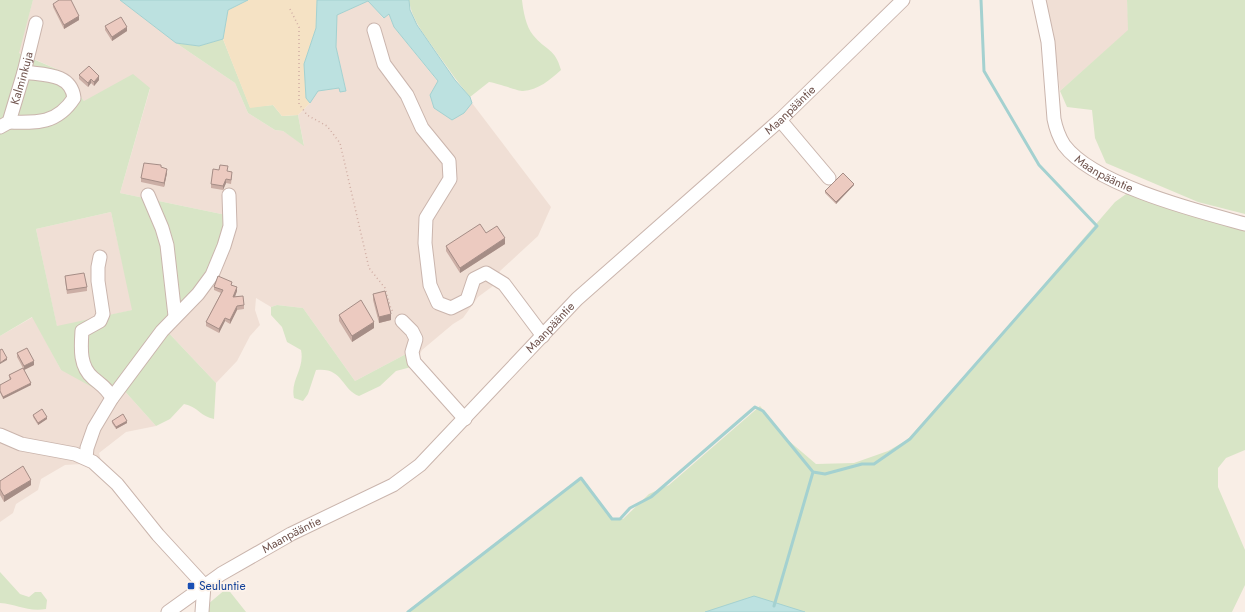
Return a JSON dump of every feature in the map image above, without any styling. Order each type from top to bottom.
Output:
[{"type":"street","name":"Maanpääntie","points":[[168,612],[204,585],[291,534],[393,485],[420,465],[577,299],[780,120],[903,0]]},
{"type":"street","name":"Maanpääntie","points":[[1039,0],[1048,42],[1054,119],[1056,128],[1065,146],[1092,168],[1133,189],[1170,202],[1245,224]]},
{"type":"street","name":"Kalminkuja","points":[[5,125],[24,72],[36,23]]},
{"type":"street","points":[[374,30],[384,64],[407,95],[422,128],[449,161],[450,178],[426,218],[425,243],[430,285],[438,303],[451,308],[467,300],[474,279],[486,273],[504,284],[543,336]]},
{"type":"street","points":[[5,125],[29,123],[59,116],[74,98],[73,91],[67,82],[58,77],[24,72]]},
{"type":"street","points":[[780,120],[829,178]]},
{"type":"street","points":[[148,195],[162,228],[167,245],[175,316]]},
{"type":"street","points":[[86,458],[89,438],[112,398],[162,331],[198,294],[212,275],[224,246],[230,226],[229,196]]},
{"type":"street","points":[[100,257],[98,281],[104,314],[100,321],[82,331],[82,359],[86,370],[92,378],[108,389],[112,398]]},
{"type":"street","points":[[402,321],[412,331],[416,339],[412,352],[414,362],[465,419]]},
{"type":"street","points":[[0,435],[27,446],[86,458],[105,472],[117,484],[163,541],[204,585],[202,612]]},
{"type":"path","points":[[290,9],[299,28],[299,104],[307,115],[327,126],[340,143],[369,268],[384,288],[391,309],[402,321]]},
{"type":"shaded area","points":[[33,0],[120,0],[176,43],[235,83],[248,113],[275,130],[283,131],[304,145],[298,115],[310,103],[317,91],[339,88],[346,90],[336,47],[337,15],[368,1],[383,18],[389,13],[394,27],[438,82],[430,95],[464,113],[472,103],[551,207],[538,236],[500,271],[493,286],[478,297],[463,318],[453,324],[422,350],[415,366],[406,354],[355,381],[303,308],[277,305],[271,307],[256,298],[255,310],[260,325],[250,336],[237,361],[216,383],[164,328],[231,216],[120,193],[150,89],[84,101],[61,71],[18,52]]},
{"type":"shaded area","points":[[1044,0],[1127,0],[1129,30],[1060,91],[1053,30]]},
{"type":"shaded area","points":[[111,212],[133,310],[57,327],[36,229]]},
{"type":"shaded area","points":[[33,317],[61,370],[121,387],[156,426],[126,432],[99,453],[101,461],[93,470],[81,464],[65,465],[41,479],[38,490],[16,504],[13,513],[0,522],[0,336]]},
{"type":"green space","points":[[0,0],[33,0],[19,53],[61,71],[84,101],[133,74],[150,88],[120,193],[231,216],[212,275],[164,328],[216,383],[214,419],[184,404],[170,419],[156,426],[121,387],[112,398],[61,370],[32,317],[0,336]],"holes":[[[111,212],[132,310],[57,326],[36,229]]]},
{"type":"green space","points":[[409,0],[522,0],[528,28],[538,40],[553,53],[561,70],[548,81],[534,89],[520,91],[489,82],[470,97],[421,30],[413,16]]},
{"type":"green space","points":[[1127,0],[1245,0],[1245,214],[1198,202],[1106,163],[1095,138],[1092,110],[1067,107],[1060,91],[1128,30]]},
{"type":"green space","points":[[223,39],[250,107],[273,105],[282,116],[298,115],[304,146],[283,131],[275,130],[248,113],[235,83],[176,43],[199,46]]},
{"type":"green space","points":[[1133,189],[1245,228],[1245,450],[1226,458],[1218,468],[1218,487],[1245,550],[1245,585],[1232,612],[406,612],[581,478],[612,518],[623,519],[649,494],[669,485],[760,406],[789,441],[816,464],[854,463],[888,451],[907,440],[1115,202]]},
{"type":"green space","points":[[277,305],[303,308],[355,381],[406,354],[415,366],[396,371],[380,386],[359,396],[348,389],[337,375],[325,370],[316,370],[308,394],[303,401],[294,398],[294,386],[302,357],[301,350],[287,342],[282,327],[271,315],[271,307]]},
{"type":"green space","points":[[0,572],[20,594],[29,597],[35,592],[41,592],[47,600],[46,609],[28,609],[0,603]]},
{"type":"green space","points":[[227,588],[246,612],[207,612],[207,605]]},
{"type":"sand","points":[[248,0],[317,0],[316,28],[304,64],[306,97],[310,103],[298,115],[282,116],[273,105],[250,108],[223,39],[228,10]]},
{"type":"water","points":[[120,0],[248,0],[228,10],[223,39],[199,46],[176,43]]},
{"type":"water","points":[[317,0],[409,0],[410,10],[417,25],[455,80],[470,97],[472,103],[464,113],[452,120],[434,108],[430,95],[438,81],[394,27],[389,14],[384,18],[368,1],[337,15],[336,47],[346,91],[340,92],[339,88],[318,91],[310,103],[306,98],[304,64],[316,28]]},
{"type":"water","points":[[754,596],[805,612],[705,612]]},
{"type":"building","points":[[59,0],[71,0],[79,16],[64,25],[53,4]]},
{"type":"building","points":[[121,17],[127,27],[112,37],[105,26]]},
{"type":"building","points":[[89,66],[99,76],[94,82],[91,79],[88,83],[79,75]]},
{"type":"building","points":[[144,163],[161,165],[161,167],[167,169],[164,183],[141,178]]},
{"type":"building","points":[[220,165],[228,166],[227,171],[232,172],[231,180],[226,179],[223,186],[211,184],[213,169],[219,170]]},
{"type":"building","points":[[843,173],[854,184],[836,202],[825,191]]},
{"type":"building","points":[[480,224],[486,233],[497,226],[505,238],[460,268],[446,246]]},
{"type":"building","points":[[84,273],[87,287],[67,290],[65,276]]},
{"type":"building","points":[[218,276],[232,282],[231,285],[237,287],[233,297],[243,296],[244,305],[237,306],[230,320],[225,318],[219,329],[206,322],[223,290],[214,287]]},
{"type":"building","points":[[385,291],[391,314],[379,317],[373,294]]},
{"type":"building","points":[[361,300],[374,322],[352,336],[339,315]]},
{"type":"building","points":[[27,348],[34,361],[24,366],[17,353]]},
{"type":"building","points":[[2,349],[7,358],[0,363],[0,350]]},
{"type":"building","points":[[23,368],[31,383],[3,397],[0,391],[0,385],[11,379],[9,375]]},
{"type":"building","points":[[42,409],[47,417],[38,423],[33,415]]},
{"type":"building","points":[[123,414],[127,421],[116,427],[112,421]]},
{"type":"building","points":[[23,466],[31,480],[4,496],[0,489],[0,481]]},
{"type":"waterway","points":[[408,612],[581,478],[612,519],[620,519],[630,508],[651,497],[755,407],[763,411],[813,472],[825,474],[862,464],[874,464],[910,439],[1097,226],[1039,165],[984,71],[981,0]]},
{"type":"waterway","points":[[774,606],[813,472]]},
{"type":"place","name":"Seuluntie","points":[[191,586]]}]
